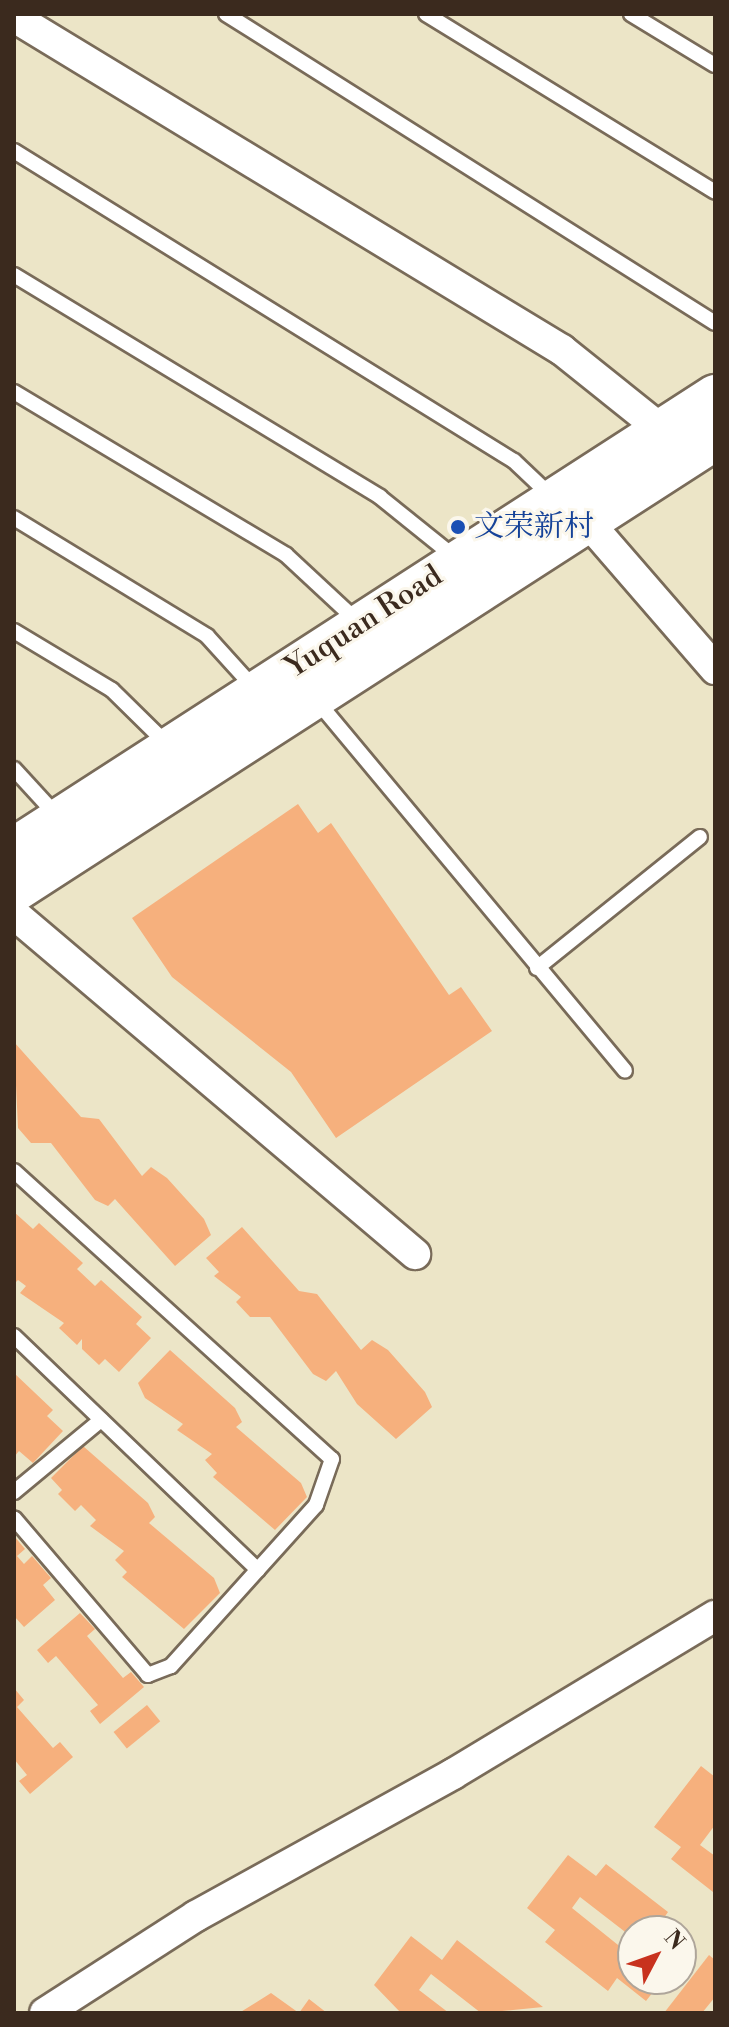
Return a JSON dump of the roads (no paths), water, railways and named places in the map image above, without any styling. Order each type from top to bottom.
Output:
[{"type":"main road","name":"Yuquan Road","points":[[14,891],[315,697],[571,510],[662,430],[715,396]]},
{"type":"main road","name":"Yuquan Road","points":[[14,849],[459,561],[715,439]]},
{"type":"street","points":[[14,17],[562,350],[662,430]]},
{"type":"street","points":[[571,510],[715,669]]},
{"type":"street","points":[[14,914],[415,1254]]},
{"type":"street","points":[[45,2013],[196,1916],[467,1766],[715,1616]]},
{"type":"lane","points":[[226,14],[715,323]]},
{"type":"lane","points":[[426,14],[715,192]]},
{"type":"lane","points":[[631,14],[715,65]]},
{"type":"lane","points":[[14,151],[514,461],[571,510]]},
{"type":"lane","points":[[14,275],[380,497],[459,561]]},
{"type":"lane","points":[[14,392],[286,555],[361,624]]},
{"type":"lane","points":[[14,518],[207,636],[257,692]]},
{"type":"lane","points":[[14,631],[112,690],[170,748]]},
{"type":"lane","points":[[315,697],[625,1071]]},
{"type":"lane","points":[[14,769],[60,819]]},
{"type":"lane","points":[[537,968],[700,837]]},
{"type":"lane","points":[[14,1171],[332,1459],[324,1495],[171,1666],[148,1675],[14,1518]]},
{"type":"lane","points":[[14,1336],[258,1570]]},
{"type":"lane","points":[[14,1492],[101,1420]]},
{"type":"place","name":"文荣新村","points":[[458,527]]}]
